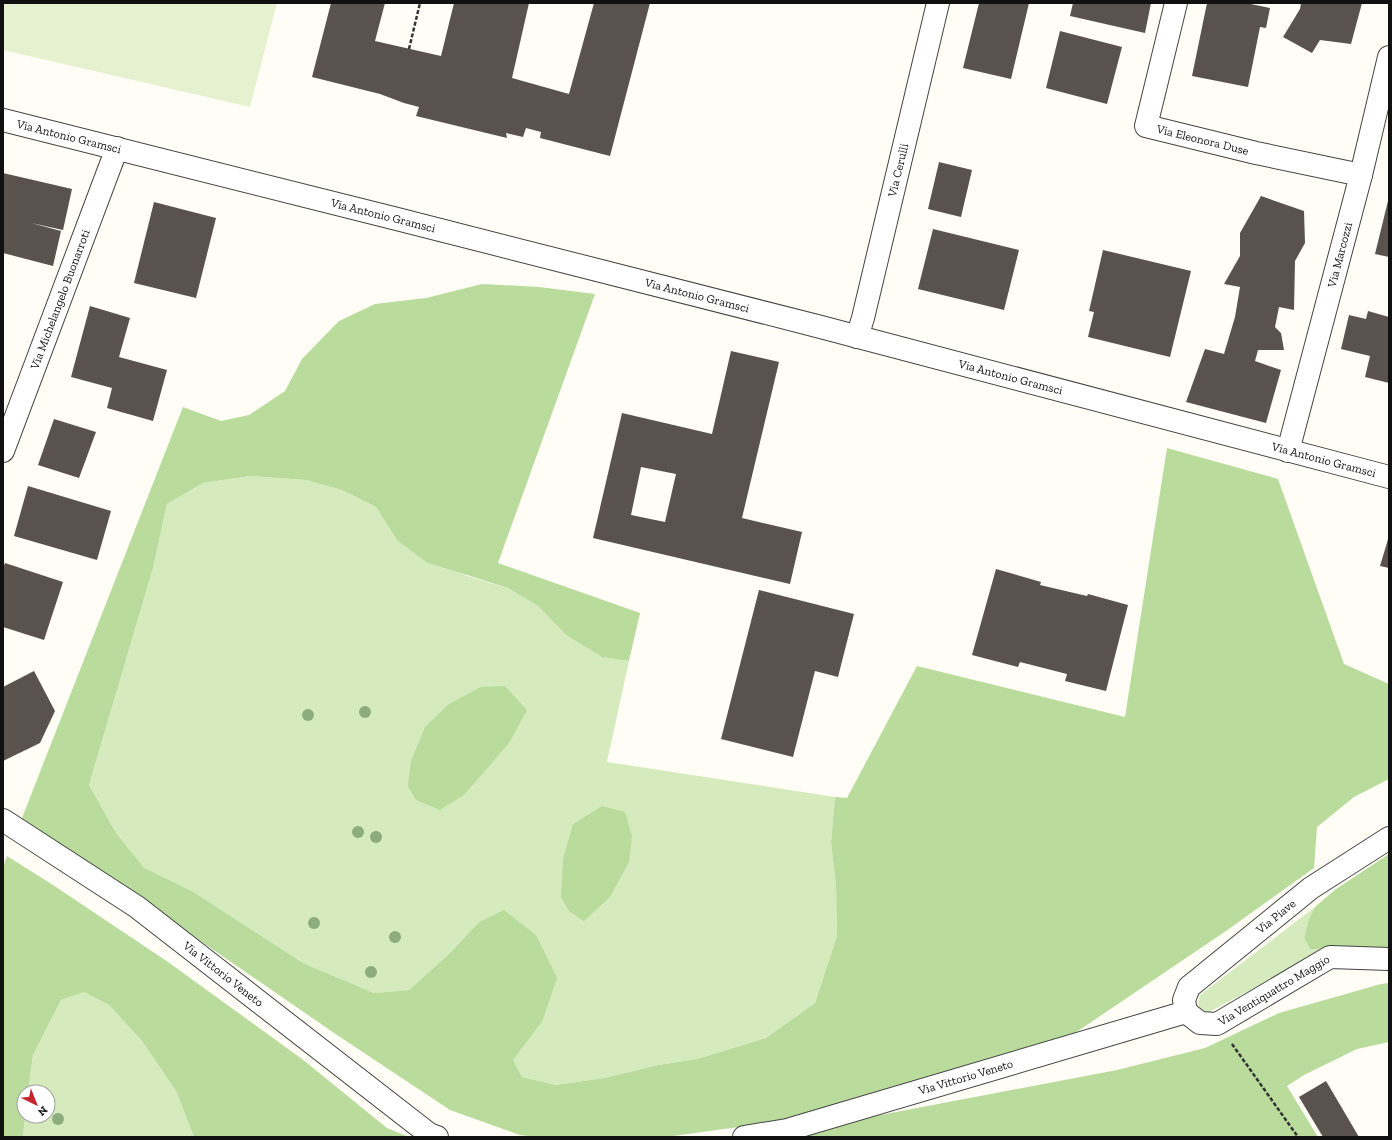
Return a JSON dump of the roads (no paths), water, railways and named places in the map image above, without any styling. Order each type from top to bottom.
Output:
[{"type":"street","name":"Via Cerulli","points":[[857,337],[863,318],[938,3]]},
{"type":"street","name":"Via Eleonora Duse","points":[[1176,3],[1146,126],[1256,153],[1360,175]]},
{"type":"street","name":"Via Marcozzi","points":[[1288,451],[1360,175],[1389,57]]},
{"type":"street","name":"Via Antonio Gramsci","points":[[3,120],[397,218],[1389,477]]},
{"type":"street","name":"Via Michelangelo Buonarroti","points":[[3,451],[10,412],[117,148]]},
{"type":"street","name":"Via Vittorio Veneto","points":[[3,820],[137,907],[429,1134],[437,1137]]},
{"type":"street","name":"Via Piave","points":[[1186,1012],[1184,1000],[1188,987],[1311,888],[1389,838]]},
{"type":"street","name":"Via Ventiquattro Maggio","points":[[1186,1012],[1200,1023],[1217,1024],[1330,957],[1389,959]]},
{"type":"street","name":"Via Vittorio Veneto","points":[[744,1137],[787,1130],[1186,1012]]}]
